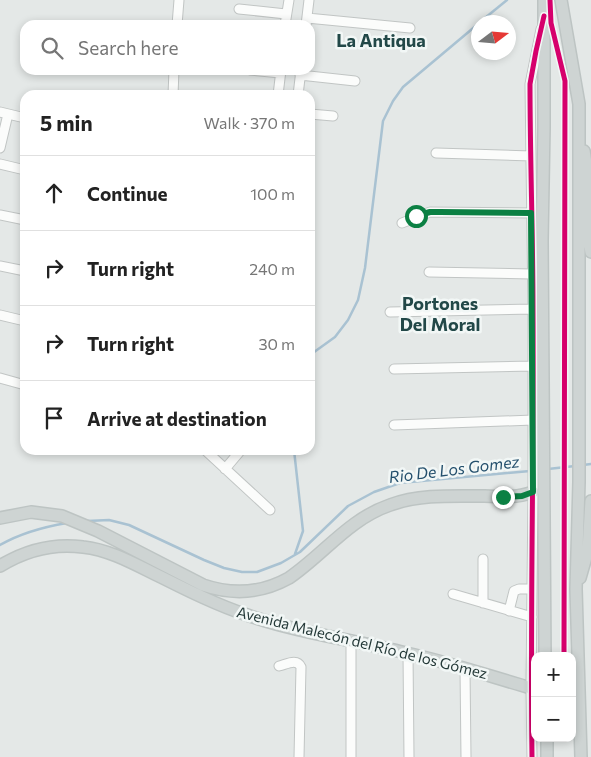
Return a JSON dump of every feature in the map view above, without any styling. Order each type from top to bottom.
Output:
[{"type":"main road","points":[[544,0],[544,127],[537,492],[545,652]]},
{"type":"main road","points":[[561,0],[579,104],[579,482],[576,590],[581,757]]},
{"type":"main road","points":[[579,135],[587,165],[591,252]]},
{"type":"main road","name":"Avenida Malecón del Río de los Gómez","points":[[0,518],[31,512],[48,513],[76,521],[177,573],[215,589],[240,592],[279,584],[289,578],[359,519],[391,504],[426,498],[512,497],[537,492]]},
{"type":"main road","points":[[576,590],[587,556],[591,500]]},
{"type":"main road","name":"Avenida Malecón del Río de los Gómez","points":[[0,566],[27,552],[46,547],[85,547],[126,560],[211,601],[275,624],[408,653],[530,688]]},
{"type":"main road","points":[[547,742],[547,757]]},
{"type":"street","points":[[177,20],[179,0]]},
{"type":"street","points":[[285,20],[289,0]]},
{"type":"street","points":[[306,20],[309,0]]},
{"type":"street","points":[[239,9],[286,14]]},
{"type":"street","points":[[538,457],[533,420],[530,84],[544,16]]},
{"type":"street","points":[[315,22],[410,28]]},
{"type":"street","points":[[173,90],[174,75]]},
{"type":"street","points":[[279,90],[280,75]]},
{"type":"street","points":[[298,90],[300,75]]},
{"type":"street","points":[[314,75],[356,81]]},
{"type":"street","points":[[0,148],[4,113],[20,117]]},
{"type":"street","points":[[315,114],[333,116]]},
{"type":"street","points":[[436,152],[530,156]]},
{"type":"street","points":[[0,164],[20,169]]},
{"type":"street","points":[[402,223],[430,212],[531,213]]},
{"type":"street","points":[[0,215],[20,219]]},
{"type":"street","points":[[0,266],[20,270]]},
{"type":"street","points":[[429,272],[532,274]]},
{"type":"street","points":[[390,312],[533,309]]},
{"type":"street","points":[[0,315],[20,320]]},
{"type":"street","points":[[394,370],[533,366]]},
{"type":"street","points":[[0,378],[20,384]]},
{"type":"street","points":[[394,425],[533,420]]},
{"type":"street","points":[[211,455],[270,510]]},
{"type":"street","points":[[226,469],[237,455]]},
{"type":"street","points":[[532,757],[530,688],[532,589],[537,492]]},
{"type":"street","points":[[483,559],[483,603]]},
{"type":"street","points":[[509,611],[514,591],[532,589]]},
{"type":"street","points":[[453,594],[532,617]]},
{"type":"street","points":[[350,757],[351,640]]},
{"type":"street","points":[[408,653],[409,757]]},
{"type":"street","points":[[279,666],[296,662],[300,663],[301,667],[299,757]]},
{"type":"street","points":[[465,669],[466,757]]},
{"type":"waterway","points":[[489,15],[507,0]]},
{"type":"waterway","points":[[315,351],[335,337],[348,320],[358,300],[365,268],[383,121],[393,101],[403,87],[471,30]]},
{"type":"waterway","points":[[295,455],[303,531],[295,554]]},
{"type":"waterway","name":"Rio De Los Gomez","points":[[583,465],[591,464]]},
{"type":"waterway","name":"Rio De Los Gomez","points":[[548,469],[575,466]]},
{"type":"waterway","name":"Rio De Los Gomez","points":[[87,521],[109,520],[129,525],[224,568],[242,572],[257,572],[281,563],[300,552],[348,506],[374,492],[400,483],[530,471]]},
{"type":"waterway","name":"Rio De Los Gomez","points":[[0,545],[32,531],[67,523]]},
{"type":"cycle path","points":[[550,0],[551,23],[565,81],[564,652]]},
{"type":"cycle path","points":[[532,757],[533,311],[530,84],[544,16]]},
{"type":"district","name":"La Antiqua","points":[[381,41]]},
{"type":"district","name":"Portones Del Moral","points":[[440,314]]},
{"type":"route","points":[[416,216],[430,212],[531,213],[533,492],[522,496],[503,497]]}]
